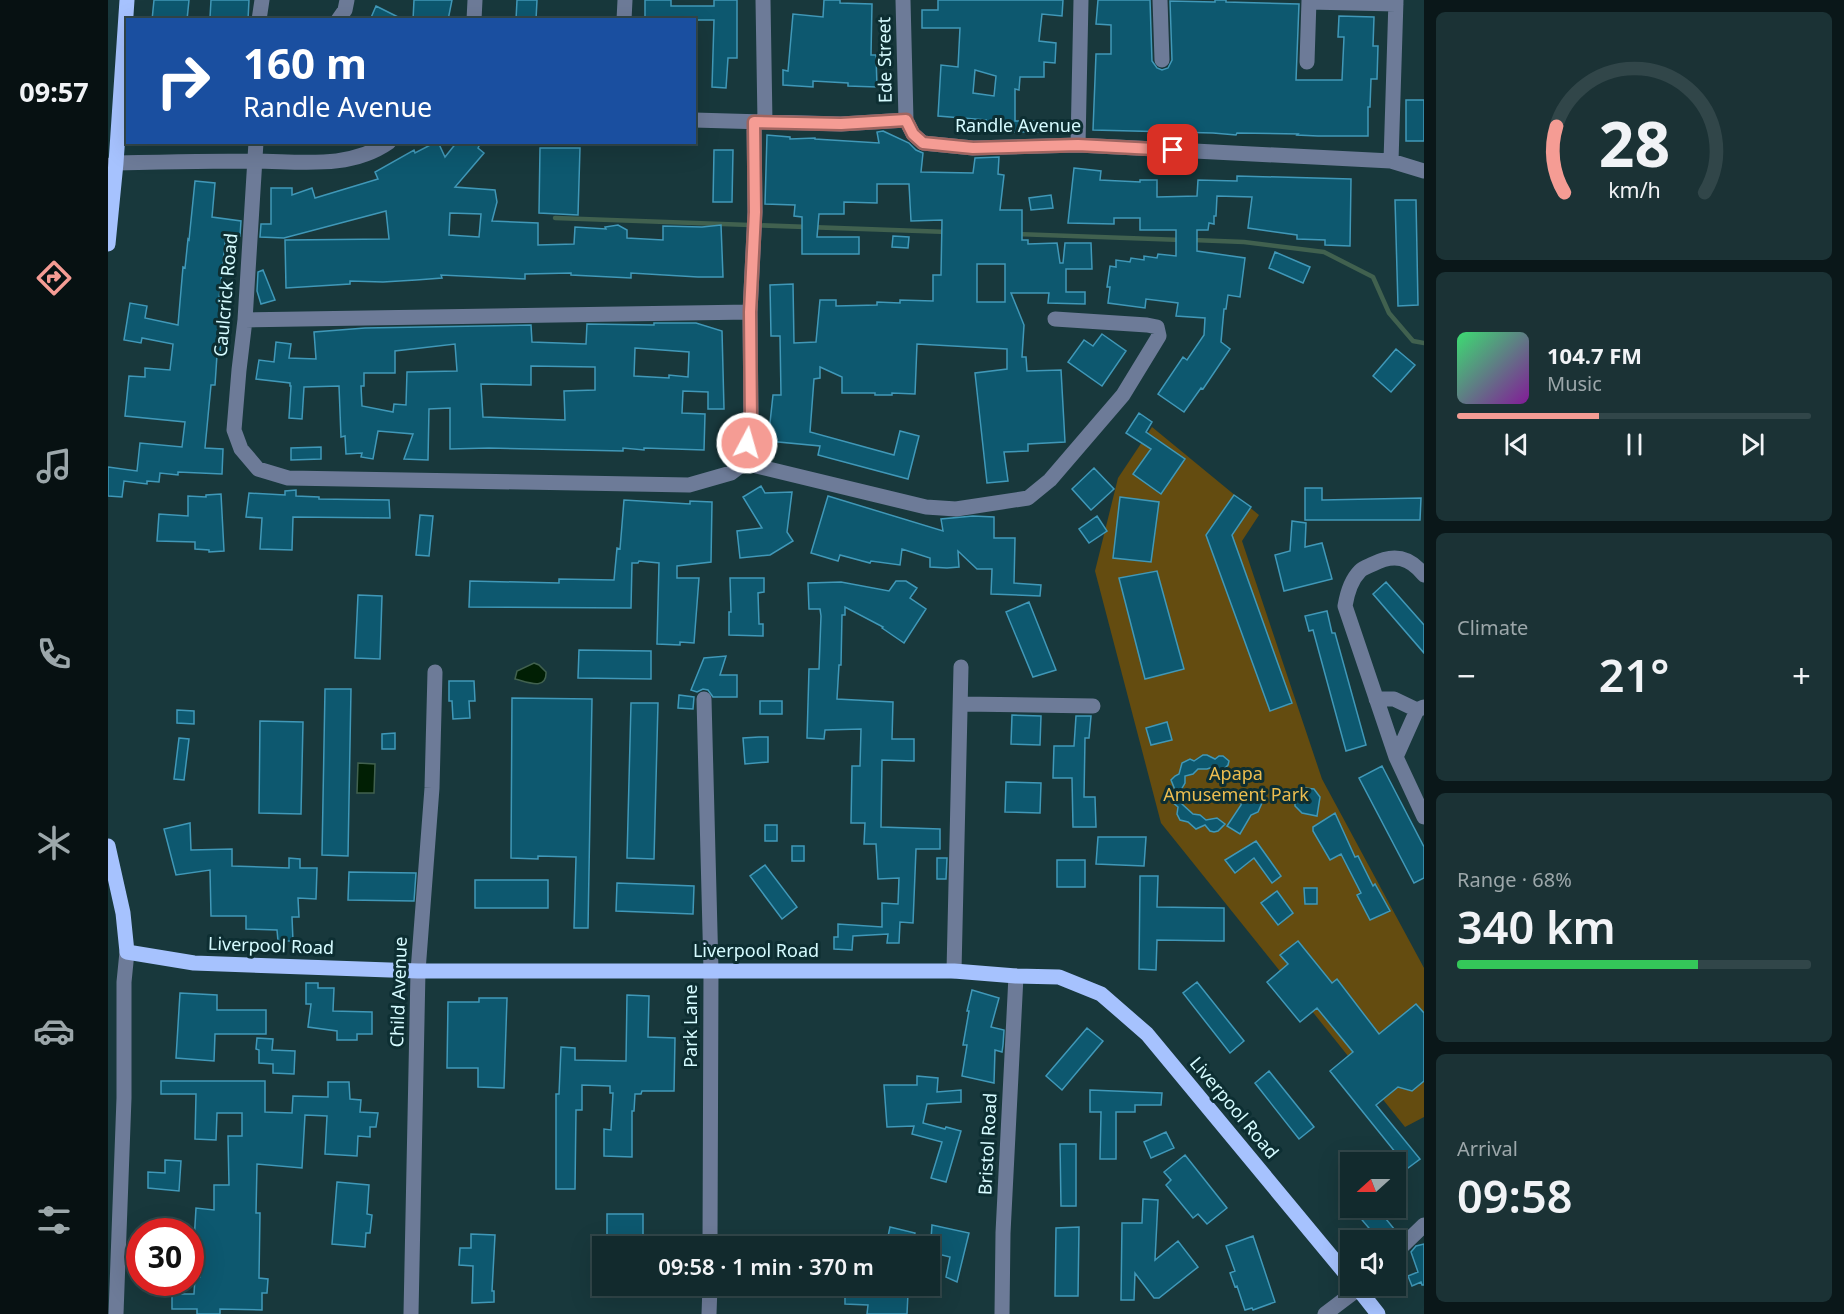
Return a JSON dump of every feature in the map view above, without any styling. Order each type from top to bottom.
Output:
[{"type":"main road","points":[[108,244],[112,164],[127,0]]},
{"type":"main road","points":[[109,852],[123,913],[126,952]]},
{"type":"main road","name":"Liverpool Road","points":[[126,952],[194,963],[418,971],[954,971],[1059,977],[1101,994],[1147,1034],[1340,1266]]},
{"type":"main road","name":"Liverpool Road","points":[[1364,1296],[1378,1314]]},
{"type":"street","points":[[259,18],[262,0]]},
{"type":"street","points":[[339,18],[345,10],[347,0]]},
{"type":"street","points":[[474,18],[475,0]]},
{"type":"street","points":[[624,18],[625,0]]},
{"type":"street","points":[[763,0],[760,122],[750,312],[751,424],[744,463],[926,507],[956,509],[1028,498],[1050,480],[1123,395],[1159,336],[1157,327],[1147,325],[1055,319]]},
{"type":"street","name":"Ede Street","points":[[903,0],[906,120]]},
{"type":"street","points":[[1078,145],[1081,0]]},
{"type":"street","points":[[1160,0],[1162,60]]},
{"type":"street","points":[[1307,62],[1309,1],[1396,2],[1391,161]]},
{"type":"street","points":[[696,120],[841,124],[906,120]]},
{"type":"street","name":"Randle Avenue","points":[[906,120],[913,134],[923,143],[973,148],[1078,145],[1391,161],[1424,171]]},
{"type":"street","name":"Caulcrick Road","points":[[256,144],[245,320],[234,430],[241,450],[258,469],[288,478],[689,485],[731,473],[744,463]]},
{"type":"street","points":[[112,164],[255,161],[323,163],[353,158],[384,144]]},
{"type":"street","points":[[245,320],[750,312]]},
{"type":"street","points":[[1424,575],[1418,568],[1402,558],[1382,559],[1360,571],[1348,589],[1345,606],[1396,757],[1424,817]]},
{"type":"street","points":[[954,971],[961,667]]},
{"type":"street","name":"Child Avenue","points":[[411,1314],[418,971],[432,788],[435,672]]},
{"type":"street","name":"Park Lane","points":[[704,699],[711,970],[710,1236]]},
{"type":"street","points":[[1376,699],[1394,699],[1420,709],[1396,757]]},
{"type":"street","points":[[961,704],[1093,706]]},
{"type":"street","points":[[116,1314],[124,1098],[126,952]]},
{"type":"street","name":"Bristol Road","points":[[1002,1314],[1003,1233],[1016,976]]},
{"type":"street","points":[[1406,1243],[1424,1225]]},
{"type":"street","points":[[710,1296],[710,1314]]},
{"type":"street","points":[[1325,1314],[1344,1296]]},
{"type":"green space","name":"Apapa Amusement Park","points":[[1152,427],[1259,515],[1242,541],[1322,779],[1424,968],[1424,1117],[1405,1127],[1161,823],[1095,571],[1118,478]]},
{"type":"shaded area","points":[[534,663],[546,672],[543,682],[535,684],[515,679],[517,671]]},
{"type":"shaded area","points":[[358,763],[375,764],[374,793],[357,793]]},
{"type":"building","points":[[154,0],[189,0],[187,18],[152,18]]},
{"type":"building","points":[[211,0],[249,0],[248,18],[210,18]]},
{"type":"building","points":[[414,0],[452,0],[448,18],[413,18]]},
{"type":"building","points":[[517,0],[537,0],[536,18],[516,18]]},
{"type":"building","points":[[645,0],[671,0],[671,6],[714,6],[714,0],[737,0],[737,58],[728,58],[726,88],[712,87],[714,20],[645,18]]},
{"type":"building","points":[[824,0],[872,4],[871,55],[876,55],[877,87],[813,81],[813,87],[783,85],[783,70],[788,71],[793,14],[823,17]]},
{"type":"building","points":[[938,0],[1063,0],[1062,16],[1042,14],[1039,41],[1056,43],[1055,63],[1044,62],[1044,77],[1020,77],[1019,90],[1015,89],[1015,121],[1053,121],[1052,132],[994,132],[995,124],[985,123],[986,120],[938,116],[941,65],[958,67],[960,28],[922,28],[922,10],[938,10]],"holes":[[[975,70],[996,76],[994,96],[973,93]]]},
{"type":"building","points":[[1098,0],[1150,0],[1152,61],[1157,68],[1162,70],[1168,68],[1172,60],[1170,1],[1215,2],[1215,0],[1226,0],[1226,2],[1299,4],[1296,80],[1342,80],[1344,37],[1338,37],[1339,16],[1374,17],[1373,46],[1378,46],[1377,79],[1371,79],[1368,136],[1237,133],[1236,135],[1093,130],[1096,54],[1111,54],[1111,25],[1096,24]]},
{"type":"building","points":[[376,6],[400,18],[371,18]]},
{"type":"building","points":[[1406,100],[1424,100],[1424,141],[1406,141]]},
{"type":"building","points":[[883,131],[909,143],[923,153],[921,172],[973,173],[975,158],[999,157],[998,174],[1004,175],[1000,210],[1022,210],[1022,240],[1028,240],[1028,244],[1057,243],[1060,263],[1063,263],[1065,243],[1091,243],[1092,269],[1066,269],[1066,292],[1085,292],[1085,304],[1048,303],[1049,293],[1011,293],[1024,325],[1022,357],[1026,357],[1027,371],[1061,370],[1065,442],[1028,444],[1028,451],[1004,452],[1008,481],[987,483],[975,373],[1007,369],[1007,349],[917,344],[915,394],[842,393],[842,377],[820,367],[820,378],[814,379],[810,432],[894,455],[900,431],[919,436],[908,479],[818,455],[820,446],[768,441],[773,395],[781,395],[780,336],[771,336],[770,285],[793,284],[794,343],[816,342],[820,300],[836,300],[836,306],[877,305],[877,302],[900,303],[900,300],[933,301],[933,275],[941,275],[942,220],[911,221],[909,184],[877,184],[877,203],[844,202],[844,214],[819,214],[817,237],[859,237],[859,254],[802,254],[802,217],[794,216],[795,205],[765,204],[767,135],[790,137],[790,139],[815,138],[879,143],[877,132]],"holes":[[[977,264],[1005,264],[1005,302],[977,302]]]},
{"type":"building","points":[[432,144],[439,144],[445,157],[455,144],[480,144],[478,148],[484,153],[455,187],[495,190],[497,202],[492,221],[538,223],[538,245],[574,244],[575,227],[606,229],[605,227],[618,225],[627,230],[627,238],[663,240],[663,226],[721,225],[723,277],[631,273],[631,278],[571,275],[571,273],[525,274],[525,279],[441,275],[442,278],[383,282],[350,281],[350,284],[286,288],[285,240],[389,239],[386,211],[284,238],[260,237],[261,224],[271,224],[271,188],[292,188],[292,195],[312,188],[315,198],[378,179],[375,172],[414,150],[415,153]],"holes":[[[450,213],[481,214],[479,237],[449,235]]]},
{"type":"building","points":[[540,148],[580,148],[578,215],[539,213]]},
{"type":"building","points":[[714,150],[733,150],[732,202],[713,202]]},
{"type":"building","points":[[1074,168],[1101,171],[1100,180],[1140,182],[1140,180],[1157,180],[1157,197],[1197,196],[1198,180],[1237,181],[1237,176],[1351,179],[1350,246],[1325,245],[1325,240],[1297,239],[1297,235],[1248,228],[1252,197],[1217,196],[1214,224],[1209,223],[1208,230],[1197,230],[1197,251],[1245,258],[1240,297],[1228,295],[1226,309],[1224,309],[1221,342],[1230,349],[1184,412],[1158,394],[1183,357],[1187,360],[1204,335],[1205,318],[1176,316],[1178,303],[1146,299],[1145,308],[1108,303],[1110,287],[1107,287],[1110,266],[1116,267],[1116,260],[1130,262],[1131,258],[1144,260],[1144,256],[1157,258],[1158,254],[1176,256],[1176,230],[1140,230],[1140,218],[1114,218],[1114,224],[1068,223]]},
{"type":"building","points":[[195,181],[215,183],[212,217],[241,221],[240,236],[226,234],[219,299],[223,300],[220,355],[217,355],[215,385],[211,385],[205,448],[223,449],[222,474],[160,473],[159,482],[147,481],[147,484],[124,481],[122,497],[108,496],[108,467],[137,471],[140,443],[182,447],[185,422],[125,416],[129,376],[145,377],[145,368],[170,370],[173,344],[142,338],[141,343],[124,340],[130,303],[147,306],[145,318],[178,325],[183,267],[185,268]]},
{"type":"building","points":[[1051,195],[1053,208],[1031,210],[1029,198]]},
{"type":"building","points":[[1395,200],[1416,200],[1418,305],[1398,306]]},
{"type":"building","points":[[893,236],[909,237],[908,248],[892,247]]},
{"type":"building","points":[[1275,252],[1310,267],[1303,283],[1269,268]]},
{"type":"building","points":[[263,270],[275,300],[261,304],[257,291],[258,272]]},
{"type":"building","points":[[654,323],[696,323],[722,331],[724,409],[708,409],[708,392],[683,391],[682,413],[705,414],[704,450],[450,449],[450,408],[429,409],[428,460],[404,459],[413,434],[378,431],[373,459],[361,457],[362,453],[346,454],[345,436],[341,437],[339,386],[304,387],[302,419],[289,418],[290,383],[256,379],[259,360],[274,362],[276,342],[291,344],[289,358],[316,359],[314,332],[365,328],[531,325],[532,342],[586,344],[587,324],[654,325]],"holes":[[[455,344],[457,371],[407,372],[406,405],[394,404],[393,412],[362,406],[361,386],[364,386],[364,373],[395,373],[395,351]],[[635,348],[689,352],[688,377],[634,376]],[[531,366],[595,367],[595,390],[564,391],[565,420],[483,417],[481,384],[531,385]]]},
{"type":"building","points":[[1102,334],[1126,351],[1102,386],[1068,362],[1084,340],[1093,346]]},
{"type":"building","points":[[1396,349],[1415,365],[1391,392],[1373,376]]},
{"type":"building","points":[[1139,413],[1152,422],[1146,432],[1185,459],[1161,494],[1133,474],[1151,449],[1126,433]]},
{"type":"building","points":[[321,447],[321,459],[291,460],[291,448]]},
{"type":"building","points":[[1094,468],[1114,489],[1091,510],[1072,489]]},
{"type":"building","points":[[761,486],[765,493],[792,492],[787,532],[793,541],[770,555],[740,558],[737,531],[762,528],[743,497]]},
{"type":"building","points":[[1305,488],[1322,488],[1322,500],[1421,498],[1420,520],[1305,520]]},
{"type":"building","points":[[296,490],[296,496],[319,497],[319,499],[389,500],[390,518],[293,517],[292,550],[260,549],[262,518],[246,517],[249,493],[285,495],[285,491]]},
{"type":"building","points":[[221,494],[224,551],[209,552],[209,550],[195,549],[195,542],[157,541],[159,514],[188,516],[188,496],[206,497],[206,495]]},
{"type":"building","points":[[1234,495],[1251,507],[1232,535],[1292,703],[1270,711],[1206,535]]},
{"type":"building","points":[[828,496],[943,531],[941,519],[994,517],[994,538],[1015,538],[1014,583],[1041,585],[1040,596],[991,594],[992,569],[977,569],[958,551],[959,567],[947,568],[930,567],[930,558],[902,549],[900,565],[871,561],[870,563],[840,555],[838,561],[811,553]]},
{"type":"building","points":[[1120,497],[1159,502],[1151,562],[1113,558]]},
{"type":"building","points":[[624,500],[690,504],[690,501],[712,502],[711,562],[677,566],[677,578],[699,578],[694,643],[657,644],[659,563],[639,561],[632,563],[631,608],[469,607],[470,581],[559,583],[559,579],[614,580],[617,548],[620,549]]},
{"type":"building","points":[[420,515],[433,516],[429,556],[416,555]]},
{"type":"building","points":[[1097,516],[1107,531],[1089,543],[1079,529]]},
{"type":"building","points":[[1292,521],[1306,523],[1305,547],[1322,543],[1332,579],[1284,591],[1275,555],[1290,551]]},
{"type":"building","points":[[1157,571],[1184,669],[1145,679],[1119,578]]},
{"type":"building","points":[[730,578],[764,578],[764,592],[758,593],[759,624],[763,624],[763,636],[729,635]]},
{"type":"building","points":[[896,581],[906,581],[917,588],[910,598],[926,609],[904,643],[883,627],[845,607],[845,615],[842,615],[841,665],[839,665],[837,699],[893,702],[892,739],[914,739],[914,761],[882,760],[881,827],[940,829],[940,849],[916,849],[913,923],[900,922],[899,943],[887,943],[888,934],[853,936],[852,950],[834,949],[834,937],[838,937],[838,924],[882,927],[882,903],[898,904],[899,878],[878,879],[876,844],[864,844],[865,823],[851,823],[852,766],[860,766],[861,729],[825,730],[824,739],[807,738],[809,669],[819,669],[821,616],[820,609],[809,609],[808,583],[841,582],[889,591]]},
{"type":"building","points":[[1386,582],[1424,625],[1424,653],[1373,594]]},
{"type":"building","points":[[358,595],[382,596],[380,659],[355,658]]},
{"type":"building","points":[[1029,602],[1056,670],[1033,677],[1006,612]]},
{"type":"building","points":[[1327,611],[1366,745],[1346,751],[1313,630],[1309,631],[1305,616]]},
{"type":"building","points":[[579,650],[651,651],[651,679],[578,678]]},
{"type":"building","points":[[726,656],[720,675],[737,675],[737,697],[713,697],[708,690],[703,689],[697,692],[691,690],[704,658]]},
{"type":"building","points":[[449,681],[474,681],[475,701],[469,701],[470,718],[453,719],[452,701],[449,701]]},
{"type":"building","points":[[325,689],[351,689],[348,856],[322,855]]},
{"type":"building","points":[[679,695],[694,697],[693,709],[678,708]]},
{"type":"building","points":[[512,698],[592,699],[588,928],[574,928],[576,857],[511,858]]},
{"type":"building","points":[[760,701],[782,701],[782,714],[760,714]]},
{"type":"building","points":[[631,703],[658,703],[654,859],[627,858]]},
{"type":"building","points":[[177,710],[194,711],[194,724],[177,723]]},
{"type":"building","points":[[1012,715],[1041,716],[1040,745],[1011,744]]},
{"type":"building","points":[[1076,716],[1091,716],[1089,738],[1085,738],[1084,797],[1095,797],[1096,827],[1073,827],[1072,778],[1053,778],[1054,746],[1074,746]]},
{"type":"building","points":[[260,721],[303,722],[301,814],[259,813]]},
{"type":"building","points":[[1167,722],[1172,740],[1151,745],[1146,728]]},
{"type":"building","points":[[395,733],[395,749],[382,749],[382,734]]},
{"type":"building","points":[[768,737],[768,762],[745,764],[743,738]]},
{"type":"building","points":[[179,738],[189,739],[184,780],[174,779]]},
{"type":"building","points":[[1203,755],[1215,759],[1223,756],[1229,761],[1228,765],[1222,771],[1213,767],[1198,769],[1193,774],[1185,776],[1185,783],[1181,790],[1182,804],[1193,814],[1200,815],[1206,820],[1217,818],[1225,824],[1214,832],[1205,825],[1196,829],[1188,822],[1180,820],[1177,814],[1178,807],[1170,797],[1175,790],[1171,780],[1179,774],[1182,763],[1190,759],[1194,761]]},
{"type":"building","points":[[1382,766],[1424,847],[1424,878],[1414,883],[1359,778]]},
{"type":"building","points":[[1006,782],[1041,783],[1040,813],[1005,812]]},
{"type":"building","points":[[1304,788],[1314,789],[1320,797],[1317,816],[1302,813],[1295,806],[1295,795]]},
{"type":"building","points":[[1249,793],[1258,794],[1262,803],[1258,812],[1251,815],[1240,834],[1227,826],[1241,805],[1242,798]]},
{"type":"building","points":[[1335,813],[1355,857],[1358,856],[1373,886],[1375,884],[1390,911],[1370,920],[1357,895],[1361,893],[1341,854],[1330,860],[1313,831],[1313,827]]},
{"type":"building","points":[[190,823],[191,850],[232,849],[232,866],[289,868],[289,858],[300,859],[300,868],[317,868],[316,899],[298,898],[299,917],[292,917],[293,941],[278,941],[277,930],[246,929],[246,916],[211,916],[210,870],[176,875],[164,829]]},
{"type":"building","points":[[765,825],[777,825],[777,841],[765,841]]},
{"type":"building","points":[[1098,837],[1146,837],[1144,866],[1096,864]]},
{"type":"building","points":[[1256,841],[1281,876],[1272,883],[1254,858],[1235,873],[1225,860]]},
{"type":"building","points":[[792,846],[804,846],[804,861],[792,861]]},
{"type":"building","points":[[937,858],[947,858],[946,879],[937,879]]},
{"type":"building","points":[[1057,860],[1085,860],[1085,887],[1057,887]]},
{"type":"building","points":[[765,865],[797,907],[782,919],[750,876]]},
{"type":"building","points":[[349,872],[416,873],[414,901],[348,900]]},
{"type":"building","points":[[1140,876],[1158,876],[1157,907],[1224,908],[1224,941],[1157,940],[1156,970],[1139,969]]},
{"type":"building","points":[[475,880],[548,880],[548,908],[475,908]]},
{"type":"building","points":[[617,883],[694,886],[693,914],[616,911]]},
{"type":"building","points":[[1304,888],[1317,888],[1317,904],[1305,904]]},
{"type":"building","points":[[1277,891],[1293,913],[1278,925],[1261,903]]},
{"type":"building","points":[[1298,941],[1332,983],[1337,979],[1379,1034],[1416,1004],[1424,1013],[1424,1081],[1412,1091],[1398,1087],[1376,1105],[1420,1159],[1408,1168],[1406,1152],[1395,1152],[1330,1071],[1353,1052],[1317,1008],[1300,1022],[1267,982],[1288,964],[1280,955]]},
{"type":"building","points":[[1197,982],[1244,1041],[1230,1053],[1183,993]]},
{"type":"building","points":[[306,983],[318,983],[318,988],[334,988],[333,1011],[372,1012],[372,1034],[357,1034],[357,1040],[337,1040],[337,1031],[308,1027],[311,1004],[306,1004]]},
{"type":"building","points":[[972,990],[999,998],[991,1027],[1004,1030],[1002,1052],[995,1050],[994,1083],[962,1076],[967,1045],[963,1045]]},
{"type":"building","points":[[180,993],[217,995],[217,1010],[266,1010],[266,1034],[215,1034],[214,1061],[176,1058]]},
{"type":"building","points":[[627,995],[649,996],[648,1037],[675,1038],[674,1091],[642,1091],[641,1094],[635,1094],[634,1111],[632,1111],[632,1157],[604,1156],[604,1129],[611,1130],[613,1093],[610,1093],[610,1086],[582,1085],[582,1110],[576,1110],[575,1189],[556,1189],[556,1094],[559,1094],[561,1047],[575,1048],[575,1060],[626,1061]]},
{"type":"building","points":[[479,998],[507,998],[504,1088],[478,1087],[478,1068],[447,1068],[448,1002],[479,1002]]},
{"type":"building","points":[[1087,1028],[1103,1041],[1062,1090],[1046,1076]]},
{"type":"building","points":[[257,1038],[273,1039],[272,1050],[295,1051],[294,1074],[273,1073],[273,1064],[259,1063],[259,1050],[256,1049]]},
{"type":"building","points":[[1269,1071],[1314,1127],[1299,1139],[1255,1083]]},
{"type":"building","points":[[917,1076],[938,1078],[937,1092],[961,1090],[961,1102],[927,1104],[923,1123],[961,1131],[946,1182],[931,1178],[942,1142],[912,1134],[914,1126],[887,1127],[884,1085],[917,1085]]},
{"type":"building","points":[[161,1081],[265,1081],[265,1112],[292,1113],[293,1096],[328,1097],[328,1082],[349,1082],[350,1099],[361,1100],[360,1112],[378,1113],[376,1127],[370,1127],[370,1137],[358,1136],[357,1156],[325,1154],[327,1116],[305,1115],[302,1168],[257,1164],[256,1213],[260,1213],[259,1278],[268,1279],[267,1293],[262,1293],[262,1310],[220,1309],[220,1314],[197,1314],[197,1309],[172,1309],[172,1296],[204,1296],[204,1218],[195,1218],[196,1208],[214,1210],[214,1185],[229,1185],[228,1136],[242,1136],[242,1113],[217,1113],[216,1140],[195,1139],[196,1094],[161,1094]]},
{"type":"building","points":[[1090,1090],[1162,1093],[1161,1105],[1135,1105],[1135,1112],[1116,1112],[1116,1159],[1100,1159],[1101,1112],[1090,1112]]},
{"type":"building","points":[[1166,1132],[1174,1148],[1151,1158],[1144,1142]]},
{"type":"building","points":[[1060,1144],[1076,1144],[1076,1206],[1061,1206]]},
{"type":"building","points":[[1185,1155],[1227,1208],[1207,1224],[1198,1214],[1193,1218],[1166,1185],[1171,1180],[1164,1172]]},
{"type":"building","points":[[165,1160],[181,1161],[179,1191],[148,1188],[148,1172],[165,1173]]},
{"type":"building","points":[[337,1182],[369,1185],[367,1214],[372,1215],[370,1233],[366,1233],[365,1247],[332,1244]]},
{"type":"building","points":[[1143,1199],[1158,1200],[1155,1260],[1178,1241],[1198,1267],[1159,1298],[1154,1298],[1135,1273],[1134,1300],[1121,1300],[1122,1223],[1142,1223]]},
{"type":"building","points":[[607,1214],[643,1214],[643,1236],[607,1236]]},
{"type":"building","points":[[1360,1218],[1385,1218],[1395,1230],[1371,1230]]},
{"type":"building","points":[[932,1225],[969,1233],[957,1282],[946,1277],[950,1257],[940,1254],[940,1236],[931,1236]]},
{"type":"building","points":[[890,1227],[915,1233],[914,1236],[888,1236]]},
{"type":"building","points":[[1079,1227],[1078,1296],[1055,1296],[1056,1228]]},
{"type":"building","points":[[471,1234],[495,1235],[492,1291],[494,1291],[494,1302],[472,1303],[473,1266],[459,1265],[460,1248],[471,1248]]},
{"type":"building","points":[[1253,1236],[1275,1302],[1253,1310],[1252,1308],[1245,1310],[1230,1273],[1235,1271],[1226,1246]]},
{"type":"building","points":[[1424,1244],[1424,1285],[1421,1282],[1412,1286],[1408,1276],[1418,1272],[1411,1252],[1416,1246]]},
{"type":"building","points":[[845,1296],[908,1296],[907,1314],[867,1314],[868,1305],[845,1304]]},
{"type":"waterway","points":[[555,218],[948,232]]},
{"type":"waterway","points":[[1016,234],[1182,240]]},
{"type":"waterway","points":[[1193,240],[1244,242],[1324,252],[1373,277],[1389,313],[1413,341],[1424,343]]},
{"type":"route","points":[[747,443],[751,424],[750,312],[755,212],[754,122],[841,124],[906,120],[913,134],[923,143],[973,148],[1078,145],[1173,150]]}]
